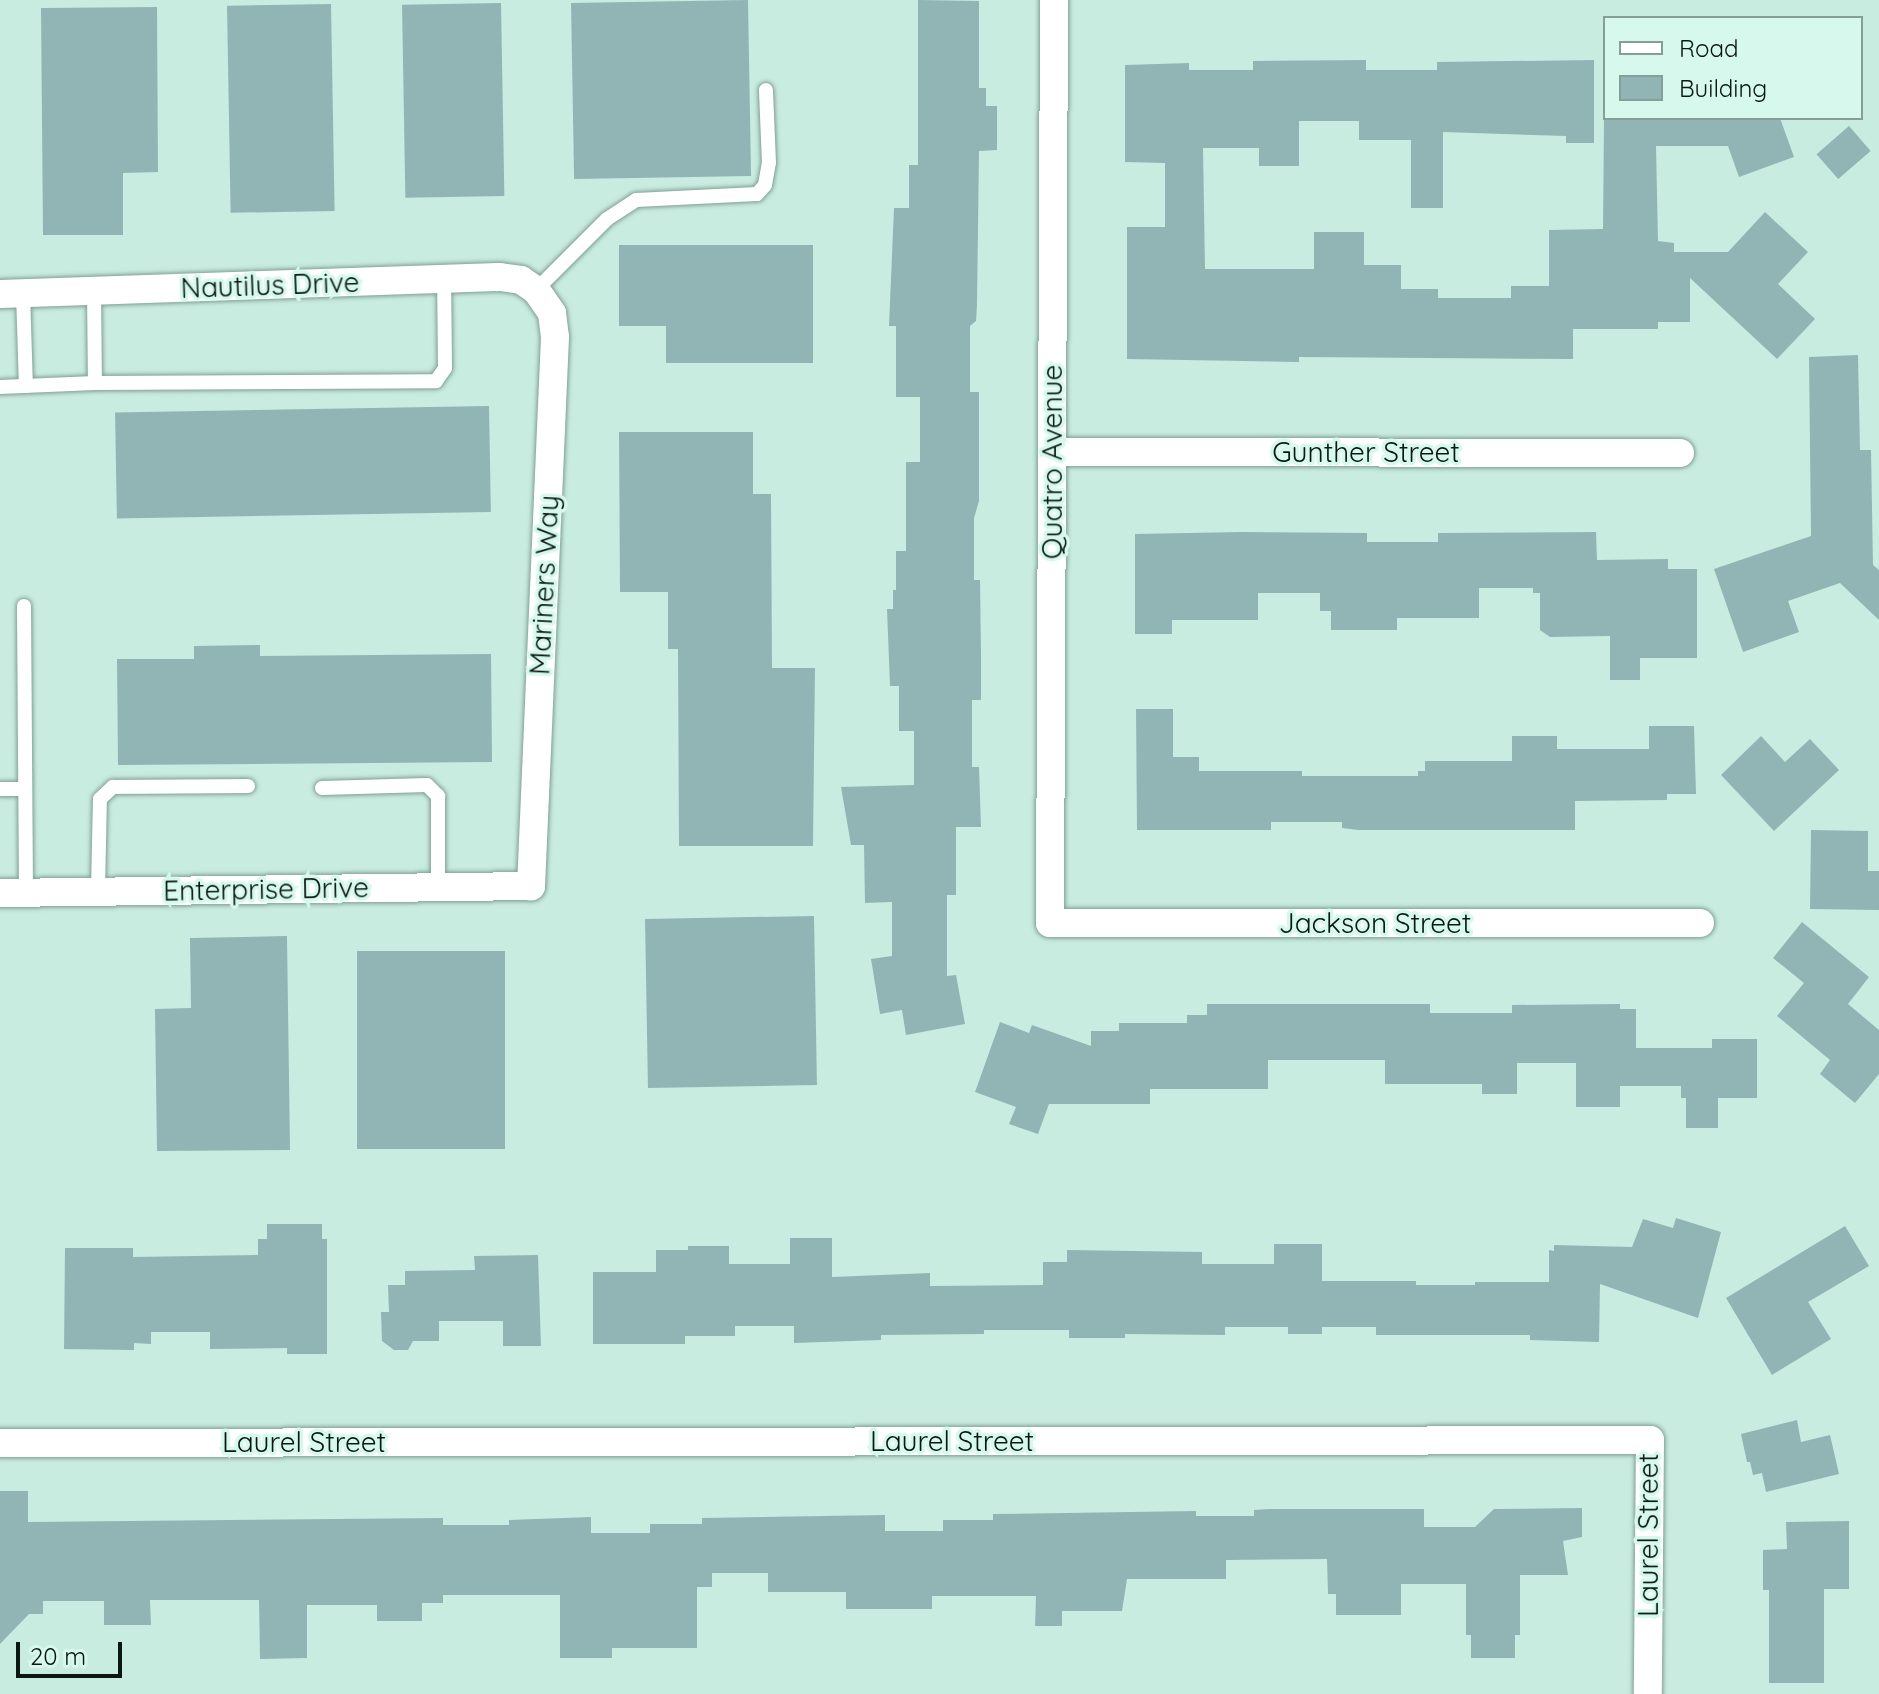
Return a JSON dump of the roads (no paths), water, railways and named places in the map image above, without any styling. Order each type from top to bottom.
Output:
[{"type":"street","name":"Quatro Avenue","points":[[1050,923],[1054,0]]},
{"type":"street","name":"Nautilus Drive","points":[[12,294],[500,277],[521,280],[536,290]]},
{"type":"street","name":"Mariners Way","points":[[531,886],[555,337],[552,313],[536,290]]},
{"type":"street","name":"Gunther Street","points":[[1052,452],[1680,453]]},
{"type":"street","name":"Enterprise Drive","points":[[13,893],[531,886]]},
{"type":"street","name":"Jackson Street","points":[[1050,923],[1700,923]]},
{"type":"street","name":"Laurel Street","points":[[0,1443],[1650,1440],[1648,1694]]},
{"type":"lane","points":[[536,290],[607,219],[636,200],[757,194],[765,185],[769,163],[766,90]]},
{"type":"lane","points":[[0,387],[95,383],[436,381],[445,368],[444,279]]},
{"type":"lane","points":[[94,291],[95,383]]},
{"type":"lane","points":[[12,294],[26,386]]},
{"type":"lane","points":[[13,893],[25,789],[24,606]]},
{"type":"lane","points":[[322,788],[427,785],[438,796],[438,887]]},
{"type":"lane","points":[[98,891],[100,799],[113,787],[248,786]]},
{"type":"lane","points":[[0,789],[25,789]]}]
